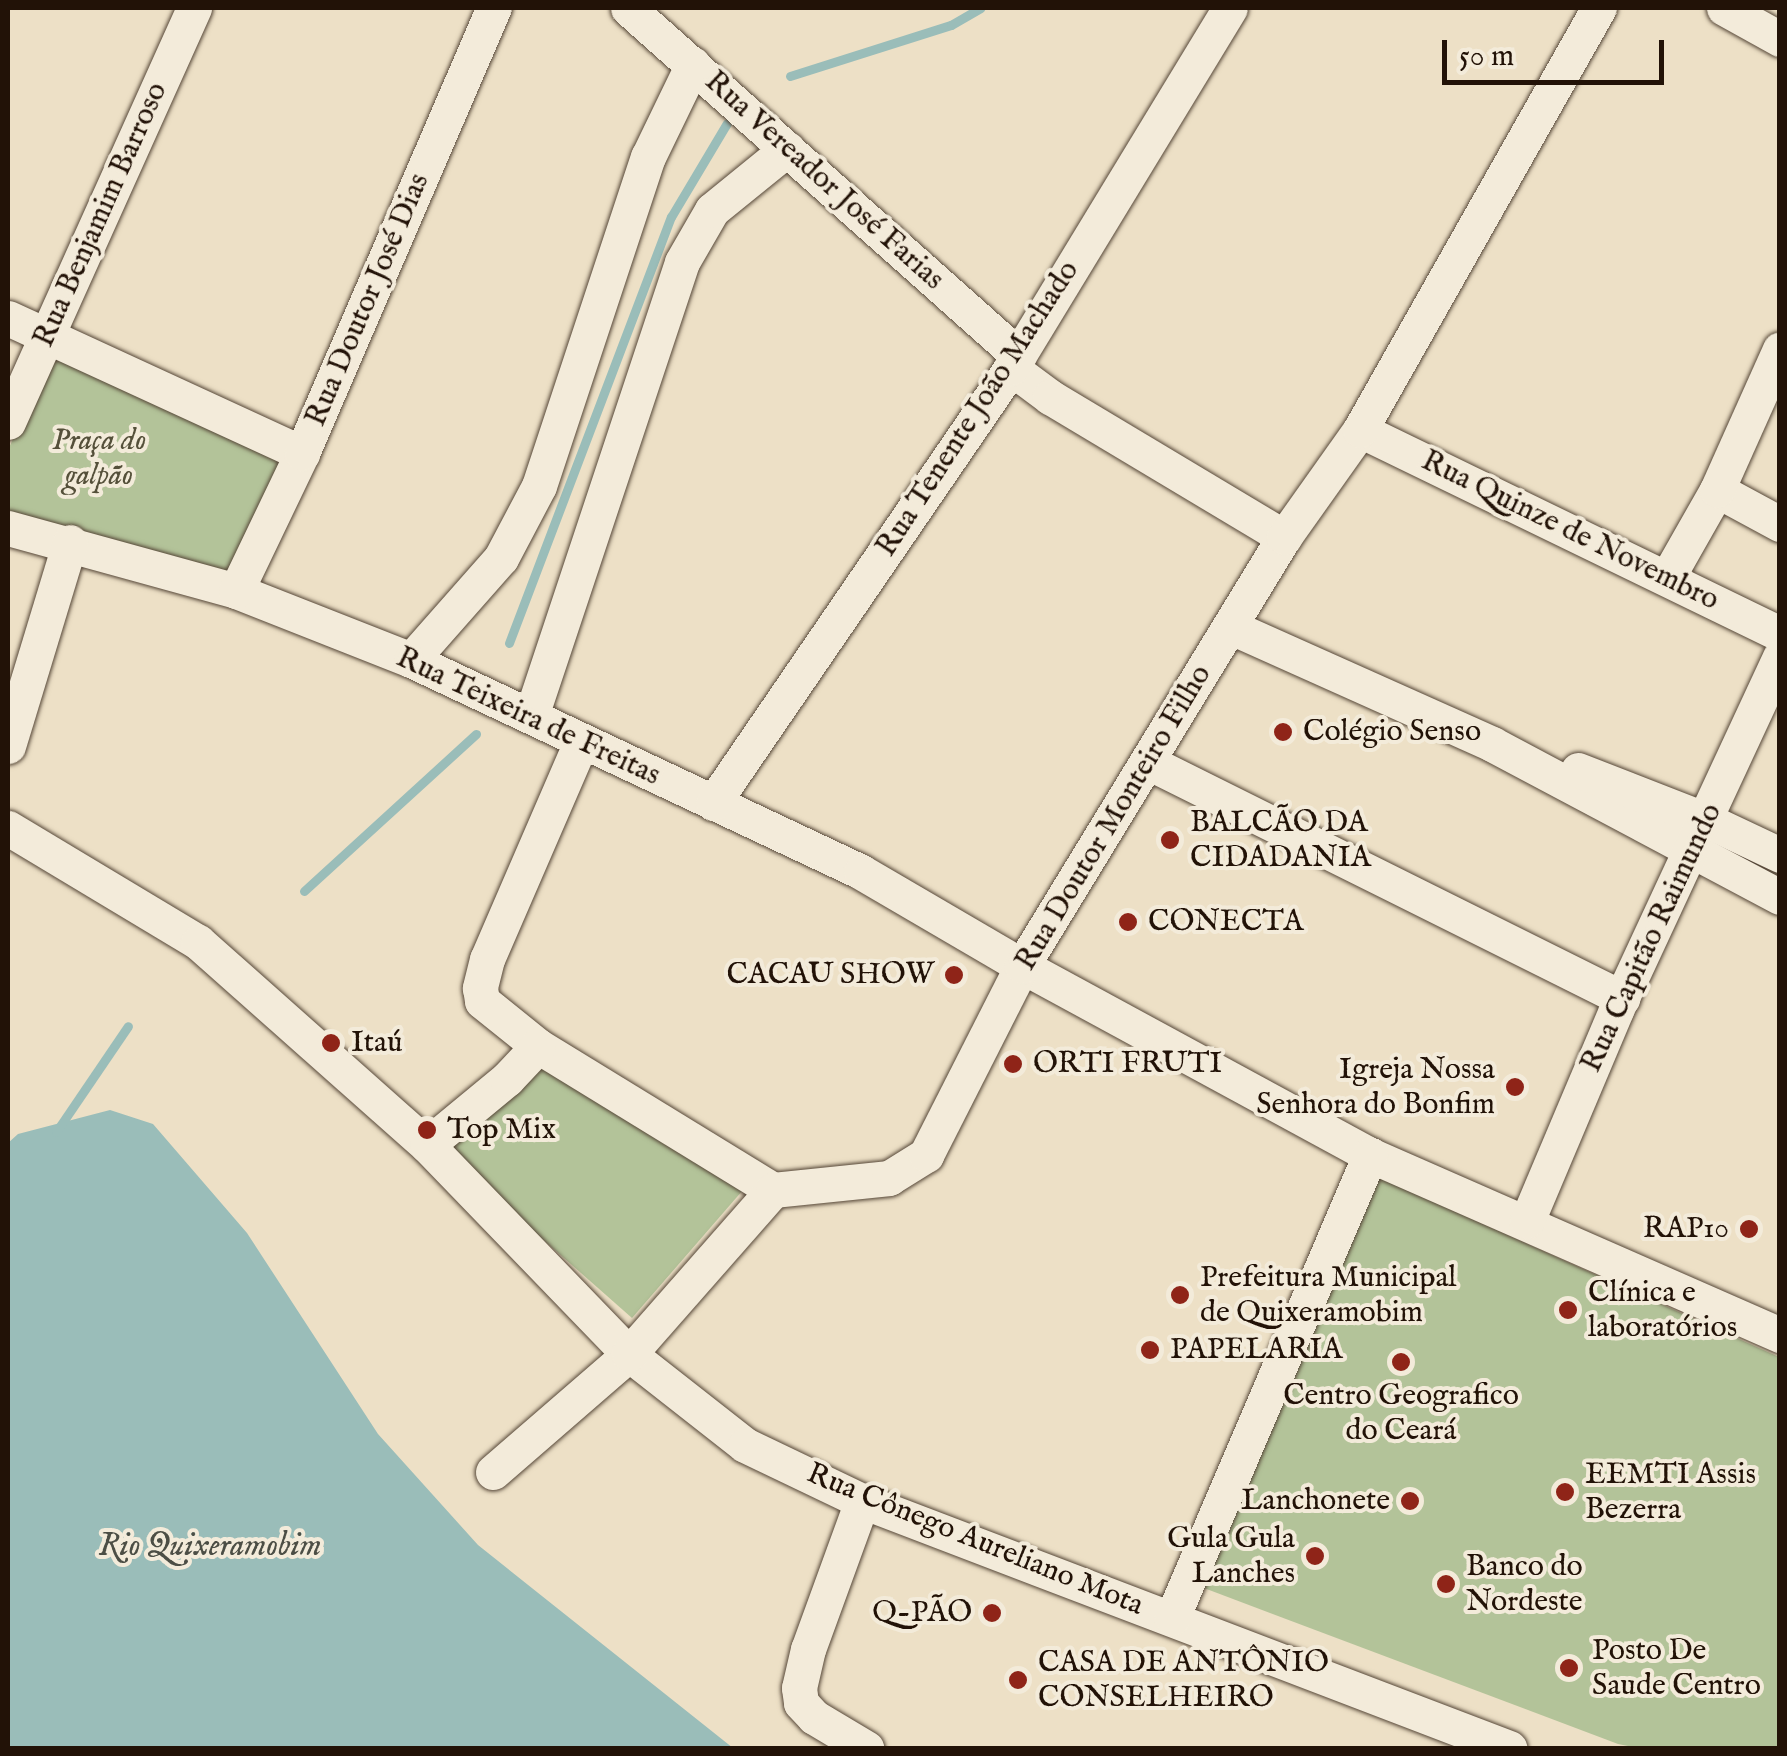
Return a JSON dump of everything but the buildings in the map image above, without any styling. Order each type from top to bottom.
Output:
[{"type":"street","name":"Rua Benjamim Barroso","points":[[8,422],[194,8]]},
{"type":"street","name":"Rua Doutor José Dias","points":[[236,591],[302,454],[494,8]]},
{"type":"street","name":"Rua Vereador José Farias","points":[[628,8],[787,149],[1050,397],[1284,537]]},
{"type":"street","name":"Rua Tenente João Machado","points":[[713,803],[1015,362],[1230,8]]},
{"type":"street","name":"Rua Doutor Monteiro Filho","points":[[773,1190],[890,1178],[926,1155],[1022,966],[1284,537],[1360,430],[1598,8]]},
{"type":"street","points":[[1724,8],[1780,39]]},
{"type":"street","points":[[411,660],[501,558],[539,486],[648,157],[693,64]]},
{"type":"street","points":[[530,716],[682,262],[712,210],[787,149]]},
{"type":"street","points":[[8,318],[302,454]]},
{"type":"street","points":[[1667,578],[1716,490],[1780,349]]},
{"type":"street","name":"Rua Quinze de Novembro","points":[[1360,430],[1780,634]]},
{"type":"street","points":[[1716,490],[1780,524]]},
{"type":"street","name":"Rua Teixeira de Freitas","points":[[8,528],[70,542],[236,591],[411,660],[861,872],[1022,966],[1370,1155],[1780,1335]]},
{"type":"street","points":[[8,746],[70,542]]},
{"type":"street","points":[[1232,626],[1492,744],[1780,897]]},
{"type":"street","name":"Rua Capitão Raimundo","points":[[1527,1221],[1622,998],[1780,658]]},
{"type":"street","points":[[494,1472],[629,1354],[773,1190],[538,1046],[489,1009],[480,988],[487,960],[581,742]]},
{"type":"street","points":[[1492,744],[1570,767],[1706,820],[1780,855]]},
{"type":"street","points":[[1148,762],[1622,998]]},
{"type":"street","name":"Rua Cônego Aureliano Mota","points":[[8,828],[198,942],[427,1145],[629,1354],[745,1444],[862,1501],[1509,1748]]},
{"type":"street","points":[[427,1145],[506,1080],[538,1046]]},
{"type":"street","points":[[1172,1618],[1370,1155]]},
{"type":"street","points":[[862,1501],[808,1649],[799,1688],[800,1703],[814,1716],[866,1748]]},
{"type":"green space","name":"Praça do galpão","points":[[52,351],[292,457],[226,579],[8,515],[8,450]]},
{"type":"green space","points":[[544,1066],[743,1190],[632,1318],[446,1154],[512,1081]]},
{"type":"green space","points":[[1376,1176],[1779,1357],[1779,1748],[1638,1748],[1618,1744],[1196,1585]]},
{"type":"water","name":"Rio Quixeramobim","points":[[110,1110],[153,1124],[247,1233],[378,1434],[478,1545],[733,1748],[8,1748],[8,1143],[18,1134]]},
{"type":"waterway","points":[[790,76],[951,25],[980,8]]},
{"type":"waterway","points":[[509,643],[671,217],[727,123]]},
{"type":"waterway","points":[[304,891],[476,734]]},
{"type":"waterway","points":[[56,1132],[128,1026]]},
{"type":"place","name":"Colégio Senso","points":[[1283,732]]},
{"type":"place","name":"BALCÃO DA CIDADANIA","points":[[1170,840]]},
{"type":"place","name":"CONECTA","points":[[1128,922]]},
{"type":"place","name":"CACAU SHOW","points":[[954,975]]},
{"type":"place","name":"Itaú","points":[[331,1043]]},
{"type":"place","name":"ORTI FRUTI","points":[[1013,1064]]},
{"type":"place","name":"Igreja Nossa Senhora do Bonfim","points":[[1515,1087]]},
{"type":"place","name":"Top Mix","points":[[427,1130]]},
{"type":"place","name":"RAP10","points":[[1749,1229]]},
{"type":"place","name":"Prefeitura Municipal de Quixeramobim","points":[[1180,1295]]},
{"type":"place","name":"Clínica e laboratórios","points":[[1568,1310]]},
{"type":"place","name":"PAPELARIA","points":[[1150,1350]]},
{"type":"place","name":"Centro Geografico do Ceará","points":[[1401,1362]]},
{"type":"place","name":"EEMTI Assis Bezerra","points":[[1565,1492]]},
{"type":"place","name":"Lanchonete","points":[[1410,1501]]},
{"type":"place","name":"Gula Gula Lanches","points":[[1315,1556]]},
{"type":"place","name":"Banco do Nordeste","points":[[1446,1584]]},
{"type":"place","name":"Q-PÃO","points":[[992,1613]]},
{"type":"place","name":"Posto De Saude Centro","points":[[1569,1668]]},
{"type":"place","name":"CASA DE ANTÔNIO CONSELHEIRO","points":[[1018,1680]]}]
